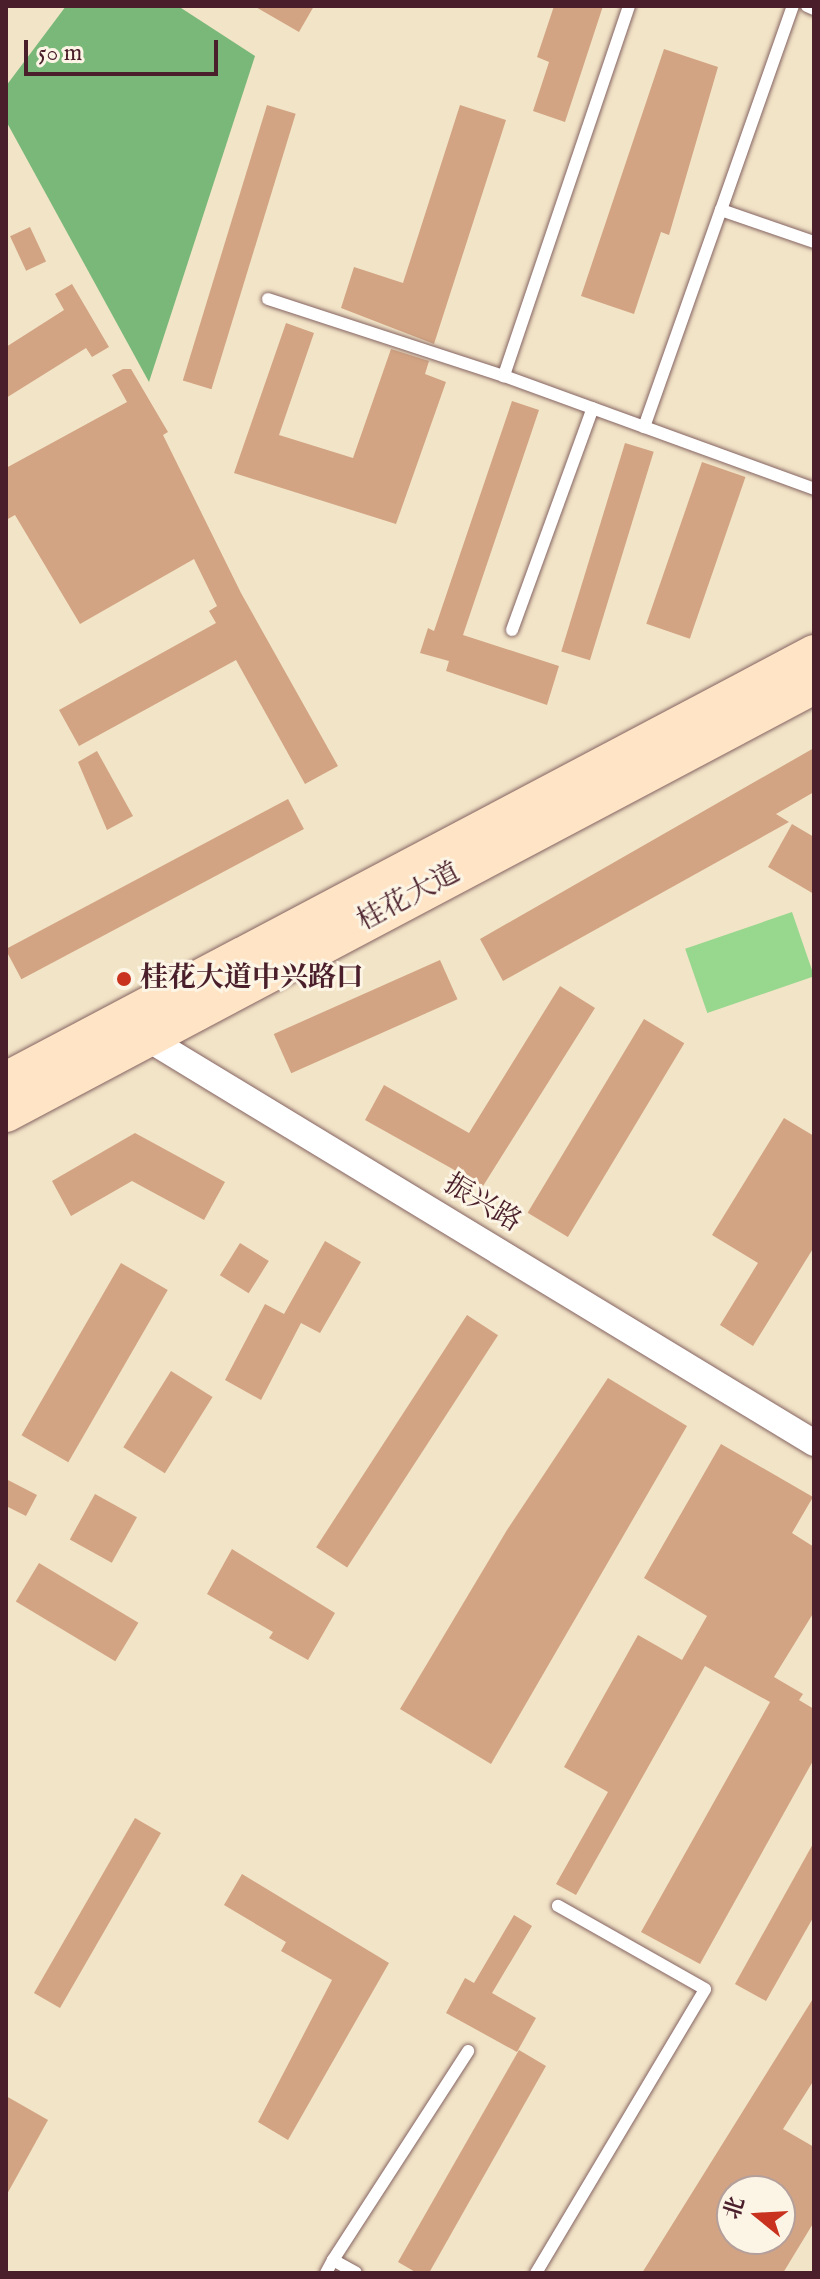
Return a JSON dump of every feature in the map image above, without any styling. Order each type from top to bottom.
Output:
[{"type":"main road","name":"桂花大道","points":[[6,1114],[130,1028],[814,653]]},
{"type":"main road","name":"桂花大道","points":[[6,1080],[130,1028],[814,686]]},
{"type":"street","name":"振兴路","points":[[130,1028],[814,1443]]},
{"type":"lane","points":[[504,376],[629,6]]},
{"type":"lane","points":[[644,427],[793,6]]},
{"type":"lane","points":[[807,6],[814,9]]},
{"type":"lane","points":[[721,210],[814,242]]},
{"type":"lane","points":[[268,299],[504,376],[814,489]]},
{"type":"lane","points":[[512,630],[593,408]]},
{"type":"lane","points":[[536,2273],[705,1989],[558,1906]]},
{"type":"lane","points":[[326,2273],[468,2051]]},
{"type":"lane","points":[[333,2260],[356,2273]]},
{"type":"green space","points":[[66,6],[178,6],[255,56],[149,382],[6,121],[6,86]]},
{"type":"green space","points":[[792,912],[814,976],[707,1013],[685,949]]},
{"type":"building","points":[[254,6],[314,6],[299,32]]},
{"type":"building","points":[[554,6],[603,6],[565,122],[533,111],[549,62],[537,57]]},
{"type":"building","points":[[664,49],[718,67],[669,235],[661,232],[634,314],[581,296]]},
{"type":"building","points":[[267,105],[296,114],[211,389],[183,380]]},
{"type":"building","points":[[460,105],[506,120],[434,344],[341,308],[354,267],[403,283]]},
{"type":"building","points":[[30,227],[46,261],[26,271],[10,236]]},
{"type":"building","points":[[72,284],[109,347],[92,357],[86,348],[6,398],[6,347],[64,310],[55,294]]},
{"type":"building","points":[[286,323],[314,333],[279,435],[353,458],[391,349],[429,361],[425,374],[446,382],[396,524],[234,473]]},
{"type":"building","points":[[123,369],[131,369],[168,432],[163,435],[241,593],[338,766],[305,784],[236,660],[79,746],[59,710],[216,623],[209,611],[217,606],[194,559],[80,624],[15,515],[6,520],[6,468],[127,402],[112,375]]},
{"type":"building","points":[[512,401],[539,410],[463,635],[559,666],[547,705],[446,671],[449,661],[420,653],[428,628],[434,631]]},
{"type":"building","points":[[625,443],[654,452],[590,660],[561,651]]},
{"type":"building","points":[[702,462],[745,477],[690,639],[646,624]]},
{"type":"building","points":[[814,748],[814,792],[776,814],[789,822],[503,981],[480,939]]},
{"type":"building","points":[[97,751],[133,816],[107,830],[78,762]]},
{"type":"building","points":[[288,799],[304,829],[21,979],[6,949]]},
{"type":"building","points":[[792,824],[814,837],[814,894],[768,867]]},
{"type":"building","points":[[440,960],[457,999],[291,1073],[274,1034]]},
{"type":"building","points":[[560,986],[595,1008],[483,1186],[365,1120],[384,1085],[469,1133]]},
{"type":"building","points":[[644,1019],[684,1043],[568,1237],[528,1213]]},
{"type":"building","points":[[784,1118],[814,1136],[814,1247],[753,1346],[720,1325],[758,1263],[712,1235]]},
{"type":"building","points":[[135,1133],[225,1182],[204,1220],[132,1181],[71,1216],[52,1181]]},
{"type":"building","points":[[325,1241],[361,1262],[320,1333],[301,1323],[261,1400],[225,1380],[265,1304],[284,1314]]},
{"type":"building","points":[[240,1243],[269,1261],[249,1293],[220,1275]]},
{"type":"building","points":[[121,1263],[168,1290],[68,1462],[22,1435]]},
{"type":"building","points":[[467,1315],[498,1335],[347,1567],[316,1547]]},
{"type":"building","points":[[171,1371],[213,1397],[165,1473],[123,1447]]},
{"type":"building","points":[[608,1378],[687,1426],[491,1764],[400,1709],[507,1530]]},
{"type":"building","points":[[721,1444],[813,1497],[792,1533],[814,1547],[814,1612],[774,1677],[803,1694],[799,1700],[814,1709],[814,1759],[700,1964],[641,1932],[770,1702],[705,1666],[576,1895],[556,1884],[608,1792],[564,1767],[638,1635],[682,1660],[707,1616],[644,1578]]},
{"type":"building","points":[[6,1479],[37,1495],[26,1516],[6,1506]]},
{"type":"building","points":[[95,1494],[137,1517],[112,1563],[70,1539]]},
{"type":"building","points":[[232,1549],[335,1613],[308,1660],[269,1638],[273,1632],[207,1594]]},
{"type":"building","points":[[39,1563],[138,1623],[115,1661],[16,1602]]},
{"type":"building","points":[[135,1818],[161,1833],[60,2008],[34,1993]]},
{"type":"building","points":[[814,1842],[814,1916],[766,2001],[735,1984]]},
{"type":"building","points":[[242,1874],[389,1963],[288,2140],[258,2122],[332,1980],[281,1951],[286,1942],[224,1905]]},
{"type":"building","points":[[514,1915],[532,1926],[492,1993],[536,2018],[517,2052],[446,2013],[465,1978],[474,1983]]},
{"type":"building","points":[[814,1997],[814,2080],[783,2129],[814,2147],[814,2222],[796,2252],[796,2175],[716,2175],[716,2255],[794,2255],[783,2273],[642,2273]]},
{"type":"building","points":[[519,2050],[546,2066],[429,2273],[417,2273],[398,2262]]},
{"type":"building","points":[[6,2096],[48,2120],[6,2196]]},
{"type":"place","name":"桂花大道中兴路口","points":[[124,979]]}]
